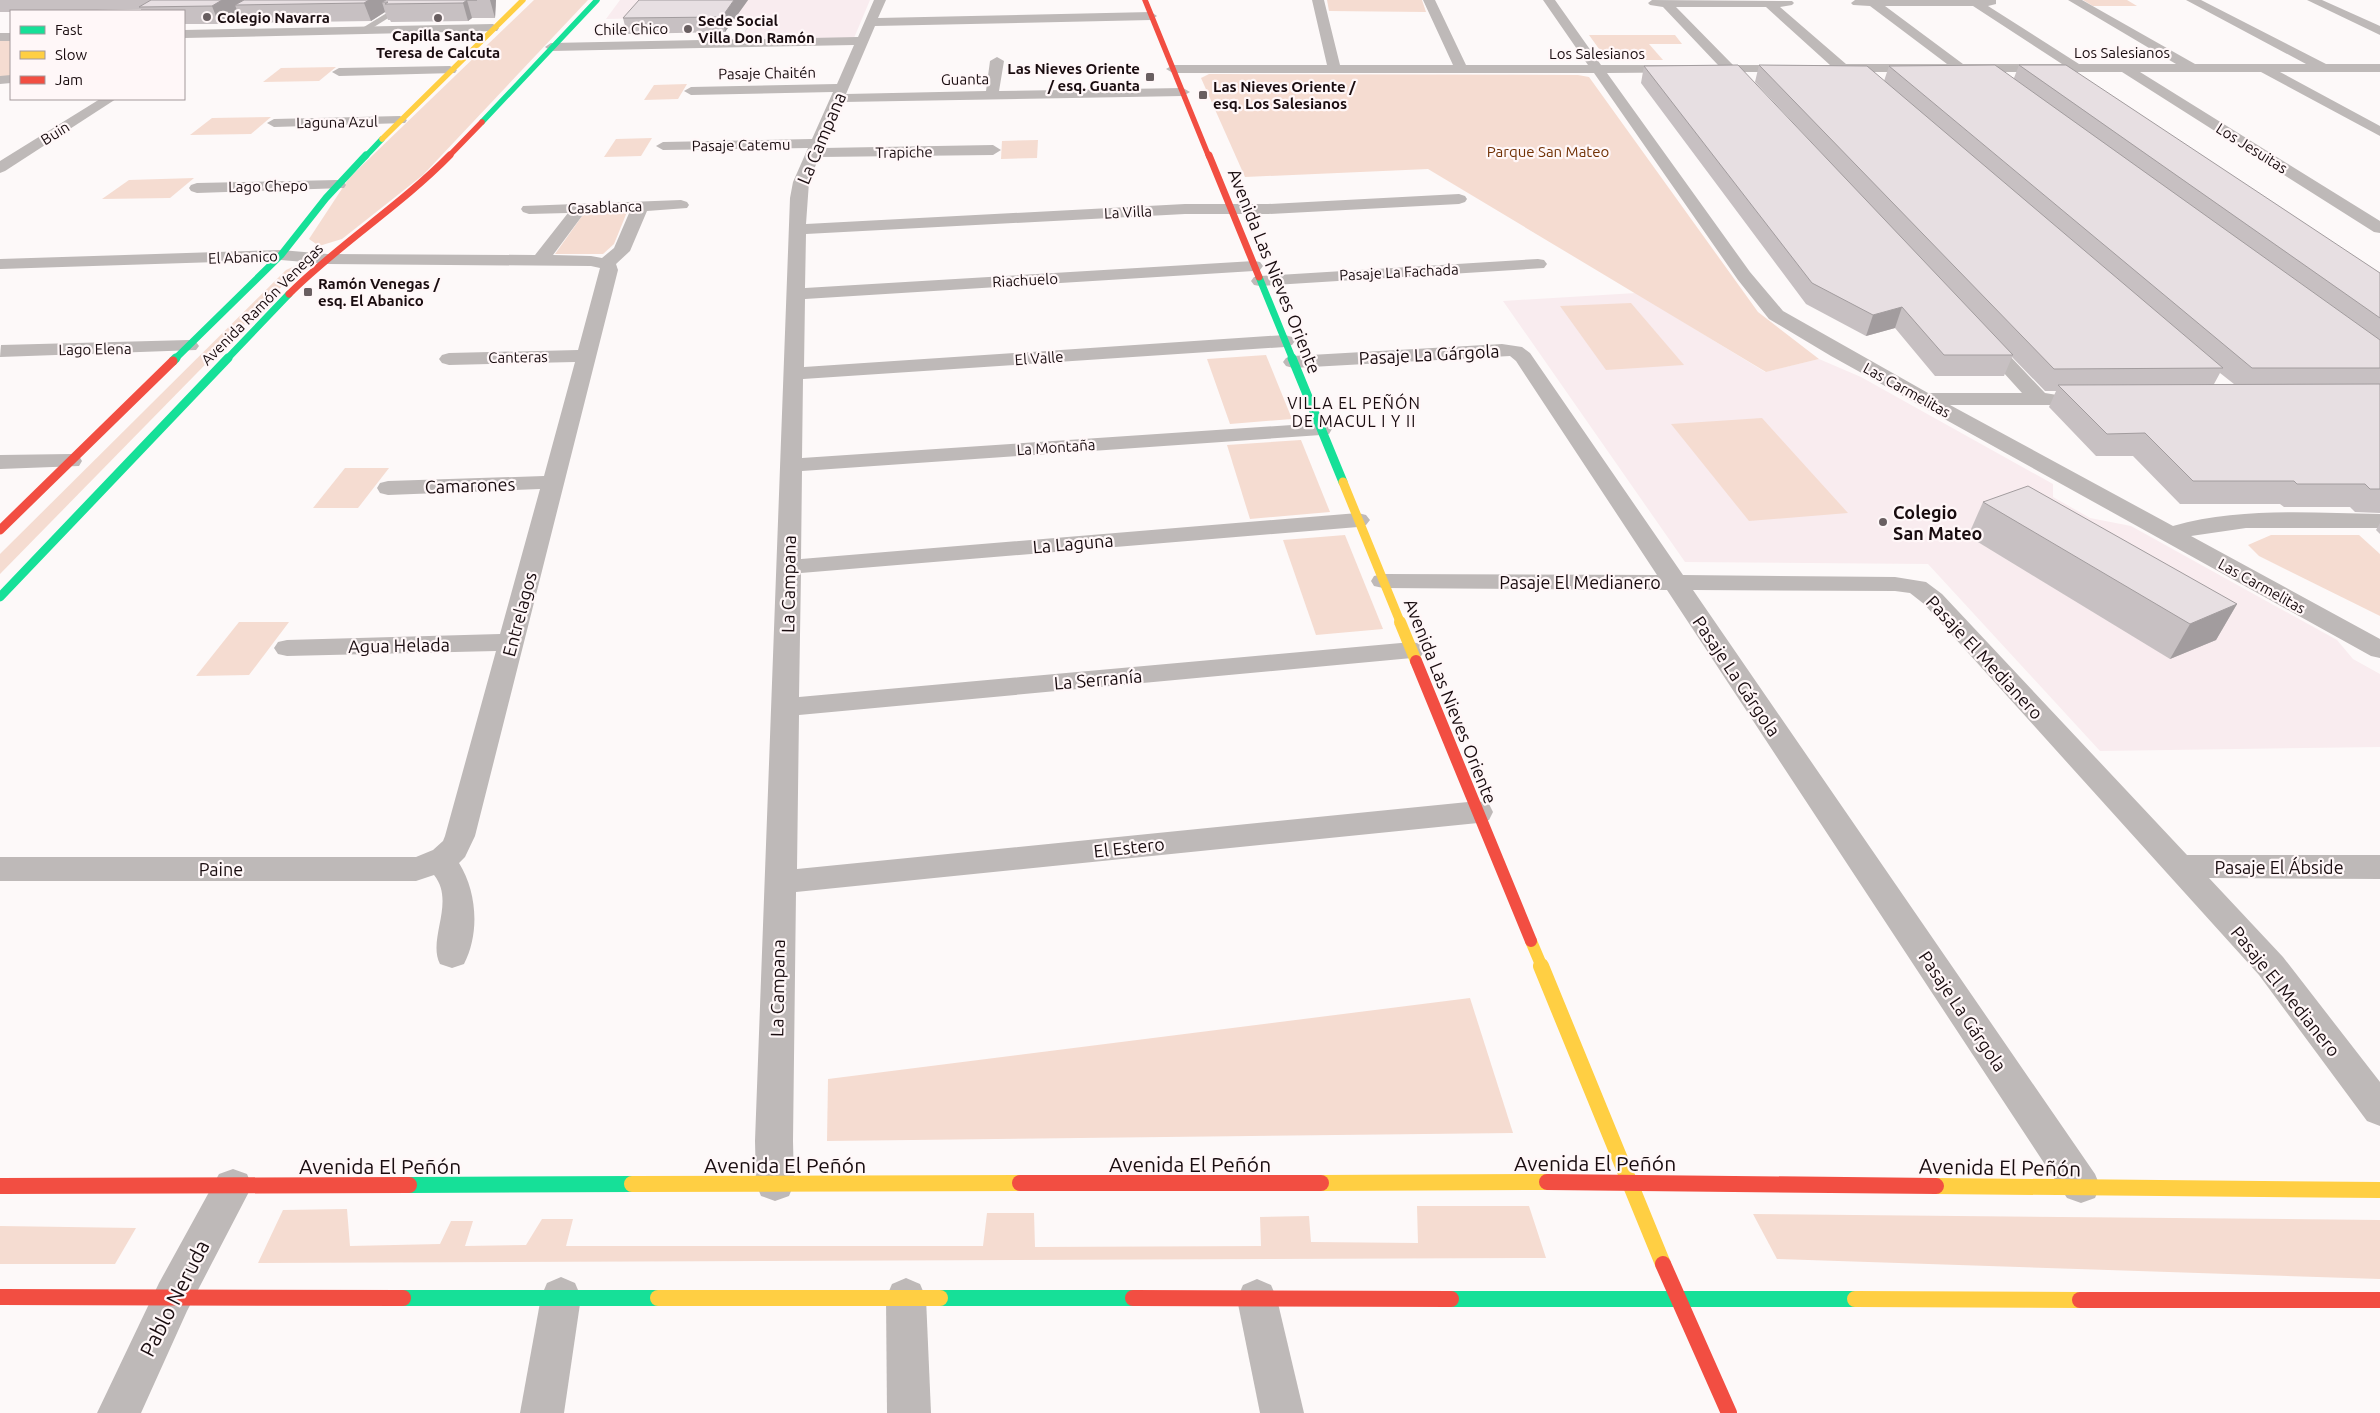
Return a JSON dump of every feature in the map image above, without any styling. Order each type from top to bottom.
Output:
[{"type":"street","name":"Avenida Ramón Venegas","points":[[0,530],[281,256],[338,185],[450,70],[523,0]]},
{"type":"street","name":"Avenida Ramón Venegas","points":[[0,596],[295,288],[327,259],[424,182],[596,0]]},
{"type":"street","name":"Avenida Las Nieves Oriente","points":[[1145,0],[1676,1298],[1729,1413]]},
{"type":"street","points":[[1318,0],[1334,69]]},
{"type":"street","points":[[1428,0],[1461,69]]},
{"type":"street","name":"Las Carmelitas","points":[[1549,0],[1767,306],[1786,322],[2380,650]]},
{"type":"street","points":[[2074,0],[2192,68]]},
{"type":"street","points":[[2192,0],[2326,68]]},
{"type":"street","points":[[2313,0],[2380,31]]},
{"type":"street","points":[[1873,2],[1960,69]]},
{"type":"street","points":[[1975,2],[2076,68]]},
{"type":"street","points":[[1857,3],[1992,2]]},
{"type":"street","points":[[1747,84],[1659,3],[1788,3]]},
{"type":"street","points":[[1769,3],[1843,69]]},
{"type":"street","name":"Chile Chico","points":[[551,47],[871,21],[1152,16]]},
{"type":"street","points":[[191,47],[239,19]]},
{"type":"street","name":"La Campana","points":[[775,1184],[774,1141],[780,882],[799,190],[871,21]]},
{"type":"street","points":[[185,34],[494,28]]},
{"type":"street","points":[[992,95],[997,61]]},
{"type":"street","points":[[1984,68],[2003,82]]},
{"type":"street","name":"Los Jesuitas","points":[[2124,68],[2380,228]]},
{"type":"street","points":[[2263,68],[2380,132]]},
{"type":"street","name":"Los Salesianos","points":[[1174,69],[2380,68]]},
{"type":"street","points":[[1857,69],[1878,87]]},
{"type":"street","points":[[339,72],[450,70]]},
{"type":"street","name":"Pasaje Chaitén","points":[[691,92],[841,93]]},
{"type":"street","name":"Guanta","points":[[841,93],[992,95],[1183,92]]},
{"type":"street","name":"Buin","points":[[0,168],[107,100]]},
{"type":"street","name":"Laguna Azul","points":[[274,123],[400,120]]},
{"type":"street","name":"Pasaje Catemu","points":[[663,146],[816,148]]},
{"type":"street","name":"Trapiche","points":[[816,148],[993,150]]},
{"type":"street","name":"Lago Chepo","points":[[198,188],[338,185]]},
{"type":"street","name":"La Villa","points":[[797,229],[1185,209],[1231,209],[1459,199]]},
{"type":"street","name":"Casablanca","points":[[529,209],[681,205]]},
{"type":"street","points":[[606,264],[620,251],[641,206]]},
{"type":"street","points":[[540,261],[580,208]]},
{"type":"street","name":"El Abanico","points":[[0,264],[281,256],[327,259],[592,261],[606,264]]},
{"type":"street","name":"Entrelagos","points":[[440,861],[458,844],[609,270],[609,266],[606,264]]},
{"type":"street","name":"Pasaje La Fachada","points":[[1257,273],[1538,264]]},
{"type":"street","name":"Riachuelo","points":[[796,294],[1257,273]]},
{"type":"street","points":[[1974,330],[2039,399]]},
{"type":"street","name":"Lago Elena","points":[[1,351],[189,346]]},
{"type":"street","name":"Pasaje La Gárgola","points":[[1289,352],[1502,350],[1520,354],[2081,1186]]},
{"type":"street","name":"El Valle","points":[[793,374],[1289,352]]},
{"type":"street","name":"Canteras","points":[[449,359],[586,356]]},
{"type":"street","points":[[1924,399],[2068,399]]},
{"type":"street","name":"La Montaña","points":[[791,465],[1321,429]]},
{"type":"street","points":[[0,462],[71,461]]},
{"type":"street","name":"Camarones","points":[[388,488],[553,482]]},
{"type":"street","name":"La Laguna","points":[[788,567],[1358,520]]},
{"type":"street","points":[[2169,535],[2186,529],[2227,522],[2380,521]]},
{"type":"street","name":"Pasaje El Medianero","points":[[1384,581],[1895,584],[1917,587],[1927,592],[2271,966],[2380,1110]]},
{"type":"street","name":"Agua Helada","points":[[287,648],[511,642]]},
{"type":"street","name":"La Serranía","points":[[785,707],[1412,650]]},
{"type":"street","name":"El Estero","points":[[780,882],[1478,812]]},
{"type":"street","points":[[440,861],[450,870],[459,894],[452,955]]},
{"type":"street","name":"Paine","points":[[0,869],[416,869],[440,861]]},
{"type":"street","name":"Pasaje El Ábside","points":[[2178,866],[2380,867]]},
{"type":"street","name":"Avenida El Peñón","points":[[0,1186],[1629,1182],[2380,1190]]},
{"type":"street","name":"Pablo Neruda","points":[[119,1413],[173,1297],[233,1186]]},
{"type":"street","points":[[0,1297],[2380,1300]]},
{"type":"street","points":[[542,1413],[561,1297]]},
{"type":"street","points":[[906,1298],[910,1413]]},
{"type":"street","points":[[1257,1299],[1282,1413]]},
{"type":"lane","points":[[363,30],[413,0]]},
{"type":"shaded area","points":[[620,0],[870,0],[854,38],[741,39],[753,16],[606,19]]},
{"type":"shaded area","name":"Colegio San Mateo","points":[[1636,293],[1765,372],[1819,359],[1861,377],[2053,484],[2053,497],[2090,518],[2131,526],[2337,640],[2353,659],[2380,674],[2380,747],[2100,751],[1928,564],[1685,562],[1503,301]]},
{"type":"green space","points":[[534,0],[588,0],[423,175],[342,239],[319,246],[309,239],[349,178]]},
{"type":"green space","points":[[1327,0],[1422,0],[1426,12],[1329,11]]},
{"type":"green space","points":[[2083,0],[2127,0],[2137,6],[2093,6]]},
{"type":"green space","points":[[1589,35],[1675,35],[1682,44],[1649,44],[1663,60],[1607,60]]},
{"type":"green space","points":[[0,40],[10,40],[10,76],[0,76]]},
{"type":"green space","points":[[336,67],[319,81],[263,82],[281,68]]},
{"type":"green space","name":"Parque San Mateo","points":[[1209,74],[1578,75],[1589,77],[1758,312],[1819,359],[1766,372],[1428,169],[1245,177],[1201,78]]},
{"type":"green space","points":[[687,84],[678,99],[644,100],[654,85]]},
{"type":"green space","points":[[271,117],[251,134],[190,135],[212,118]]},
{"type":"green space","points":[[652,138],[641,156],[604,157],[616,139]]},
{"type":"green space","points":[[1038,140],[1037,158],[1001,159],[1002,141]]},
{"type":"green space","points":[[194,178],[170,198],[102,199],[129,180]]},
{"type":"green space","points":[[585,212],[627,212],[614,244],[603,254],[555,254]]},
{"type":"green space","points":[[297,265],[297,271],[0,574],[0,554],[286,270]]},
{"type":"green space","points":[[1631,303],[1684,365],[1606,370],[1560,306]]},
{"type":"green space","points":[[1266,355],[1292,419],[1230,424],[1207,359]]},
{"type":"green space","points":[[1762,418],[1848,513],[1749,521],[1671,424]]},
{"type":"green space","points":[[1301,440],[1330,512],[1250,519],[1227,445]]},
{"type":"green space","points":[[345,468],[389,468],[358,508],[313,508]]},
{"type":"green space","points":[[1345,535],[1383,629],[1316,635],[1283,540]]},
{"type":"green space","points":[[2271,535],[2359,535],[2380,554],[2380,616],[2259,556],[2248,545]]},
{"type":"green space","points":[[239,622],[289,622],[249,675],[196,676]]},
{"type":"green space","points":[[1470,998],[1513,1133],[827,1141],[828,1079]]},
{"type":"green space","points":[[1417,1206],[1529,1206],[1546,1258],[258,1263],[283,1210],[347,1209],[350,1246],[440,1244],[451,1221],[473,1221],[465,1246],[526,1245],[542,1219],[573,1219],[566,1246],[983,1246],[987,1213],[1034,1213],[1035,1247],[1261,1246],[1260,1217],[1309,1216],[1311,1242],[1418,1243]]},
{"type":"green space","points":[[1753,1214],[2380,1220],[2380,1279],[1777,1259]]},
{"type":"green space","points":[[0,1226],[136,1228],[115,1264],[0,1264]]},
{"type":"building","points":[[151,0],[222,0],[212,6],[139,7]]},
{"type":"building","points":[[244,0],[369,0],[364,3],[235,5]]},
{"type":"building","points":[[386,0],[467,0],[463,3],[385,4],[388,2],[382,2]]},
{"type":"building","points":[[639,0],[734,0],[722,17],[623,18]]},
{"type":"building","points":[[1738,65],[2013,355],[1944,355],[1902,307],[1873,315],[1812,283],[1644,66]]},
{"type":"building","points":[[1759,65],[1867,66],[2223,368],[2054,369]]},
{"type":"building","points":[[1995,65],[2380,340],[2380,368],[2252,368],[1889,66]]},
{"type":"building","points":[[2019,65],[2066,65],[2380,273],[2380,318]]},
{"type":"building","points":[[2380,384],[2380,489],[2370,489],[2365,484],[2297,484],[2294,481],[2193,481],[2145,433],[2107,434],[2058,385]]},
{"type":"building","points":[[2028,486],[2237,604],[2190,624],[1983,502]]},
{"type":"traffic: fast","points":[[482,122],[597,0]]},
{"type":"traffic: fast","points":[[173,361],[281,255],[326,198],[382,139]]},
{"type":"traffic: fast","points":[[1259,277],[1343,482]]},
{"type":"traffic: fast","points":[[0,597],[289,294]]},
{"type":"traffic: fast","points":[[409,1185],[632,1184]]},
{"type":"traffic: fast","points":[[403,1298],[658,1298]]},
{"type":"traffic: fast","points":[[940,1298],[1133,1298]]},
{"type":"traffic: fast","points":[[1451,1299],[1855,1299]]},
{"type":"traffic: slow","points":[[382,139],[523,0]]},
{"type":"traffic: slow","points":[[1343,482],[1416,661]]},
{"type":"traffic: slow","points":[[1531,941],[1663,1264]]},
{"type":"traffic: slow","points":[[1321,1183],[1547,1182]]},
{"type":"traffic: slow","points":[[632,1184],[1020,1183]]},
{"type":"traffic: slow","points":[[1936,1186],[2380,1190]]},
{"type":"traffic: slow","points":[[658,1298],[940,1298]]},
{"type":"traffic: slow","points":[[1855,1299],[2080,1300]]},
{"type":"traffic: jam","points":[[1145,0],[1259,277]]},
{"type":"traffic: jam","points":[[289,294],[327,259],[419,186],[482,122]]},
{"type":"traffic: jam","points":[[0,530],[173,361]]},
{"type":"traffic: jam","points":[[1416,661],[1531,941]]},
{"type":"traffic: jam","points":[[1547,1182],[1936,1186]]},
{"type":"traffic: jam","points":[[1020,1183],[1321,1183]]},
{"type":"traffic: jam","points":[[0,1186],[409,1185]]},
{"type":"traffic: jam","points":[[1663,1264],[1729,1413]]},
{"type":"traffic: jam","points":[[0,1297],[403,1298]]},
{"type":"traffic: jam","points":[[1133,1298],[1451,1299]]},
{"type":"traffic: jam","points":[[2080,1300],[2380,1300]]},
{"type":"place","name":"Colegio Navarra","points":[[207,17]]},
{"type":"place","name":"Capilla Santa Teresa de Calcuta","points":[[438,18]]},
{"type":"place","name":"Sede Social Villa Don Ramón","points":[[688,29]]},
{"type":"place","name":"Las Nieves Oriente / esq. Guanta","points":[[1150,77]]},
{"type":"place","name":"Las Nieves Oriente / esq. Los Salesianos","points":[[1203,95]]},
{"type":"place","name":"Ramón Venegas / esq. El Abanico","points":[[308,292]]},
{"type":"place","name":"Colegio San Mateo","points":[[1883,522]]},
{"type":"district","name":"VILLA EL PEÑÓN DE MACUL I Y II","points":[[1354,412]]}]
